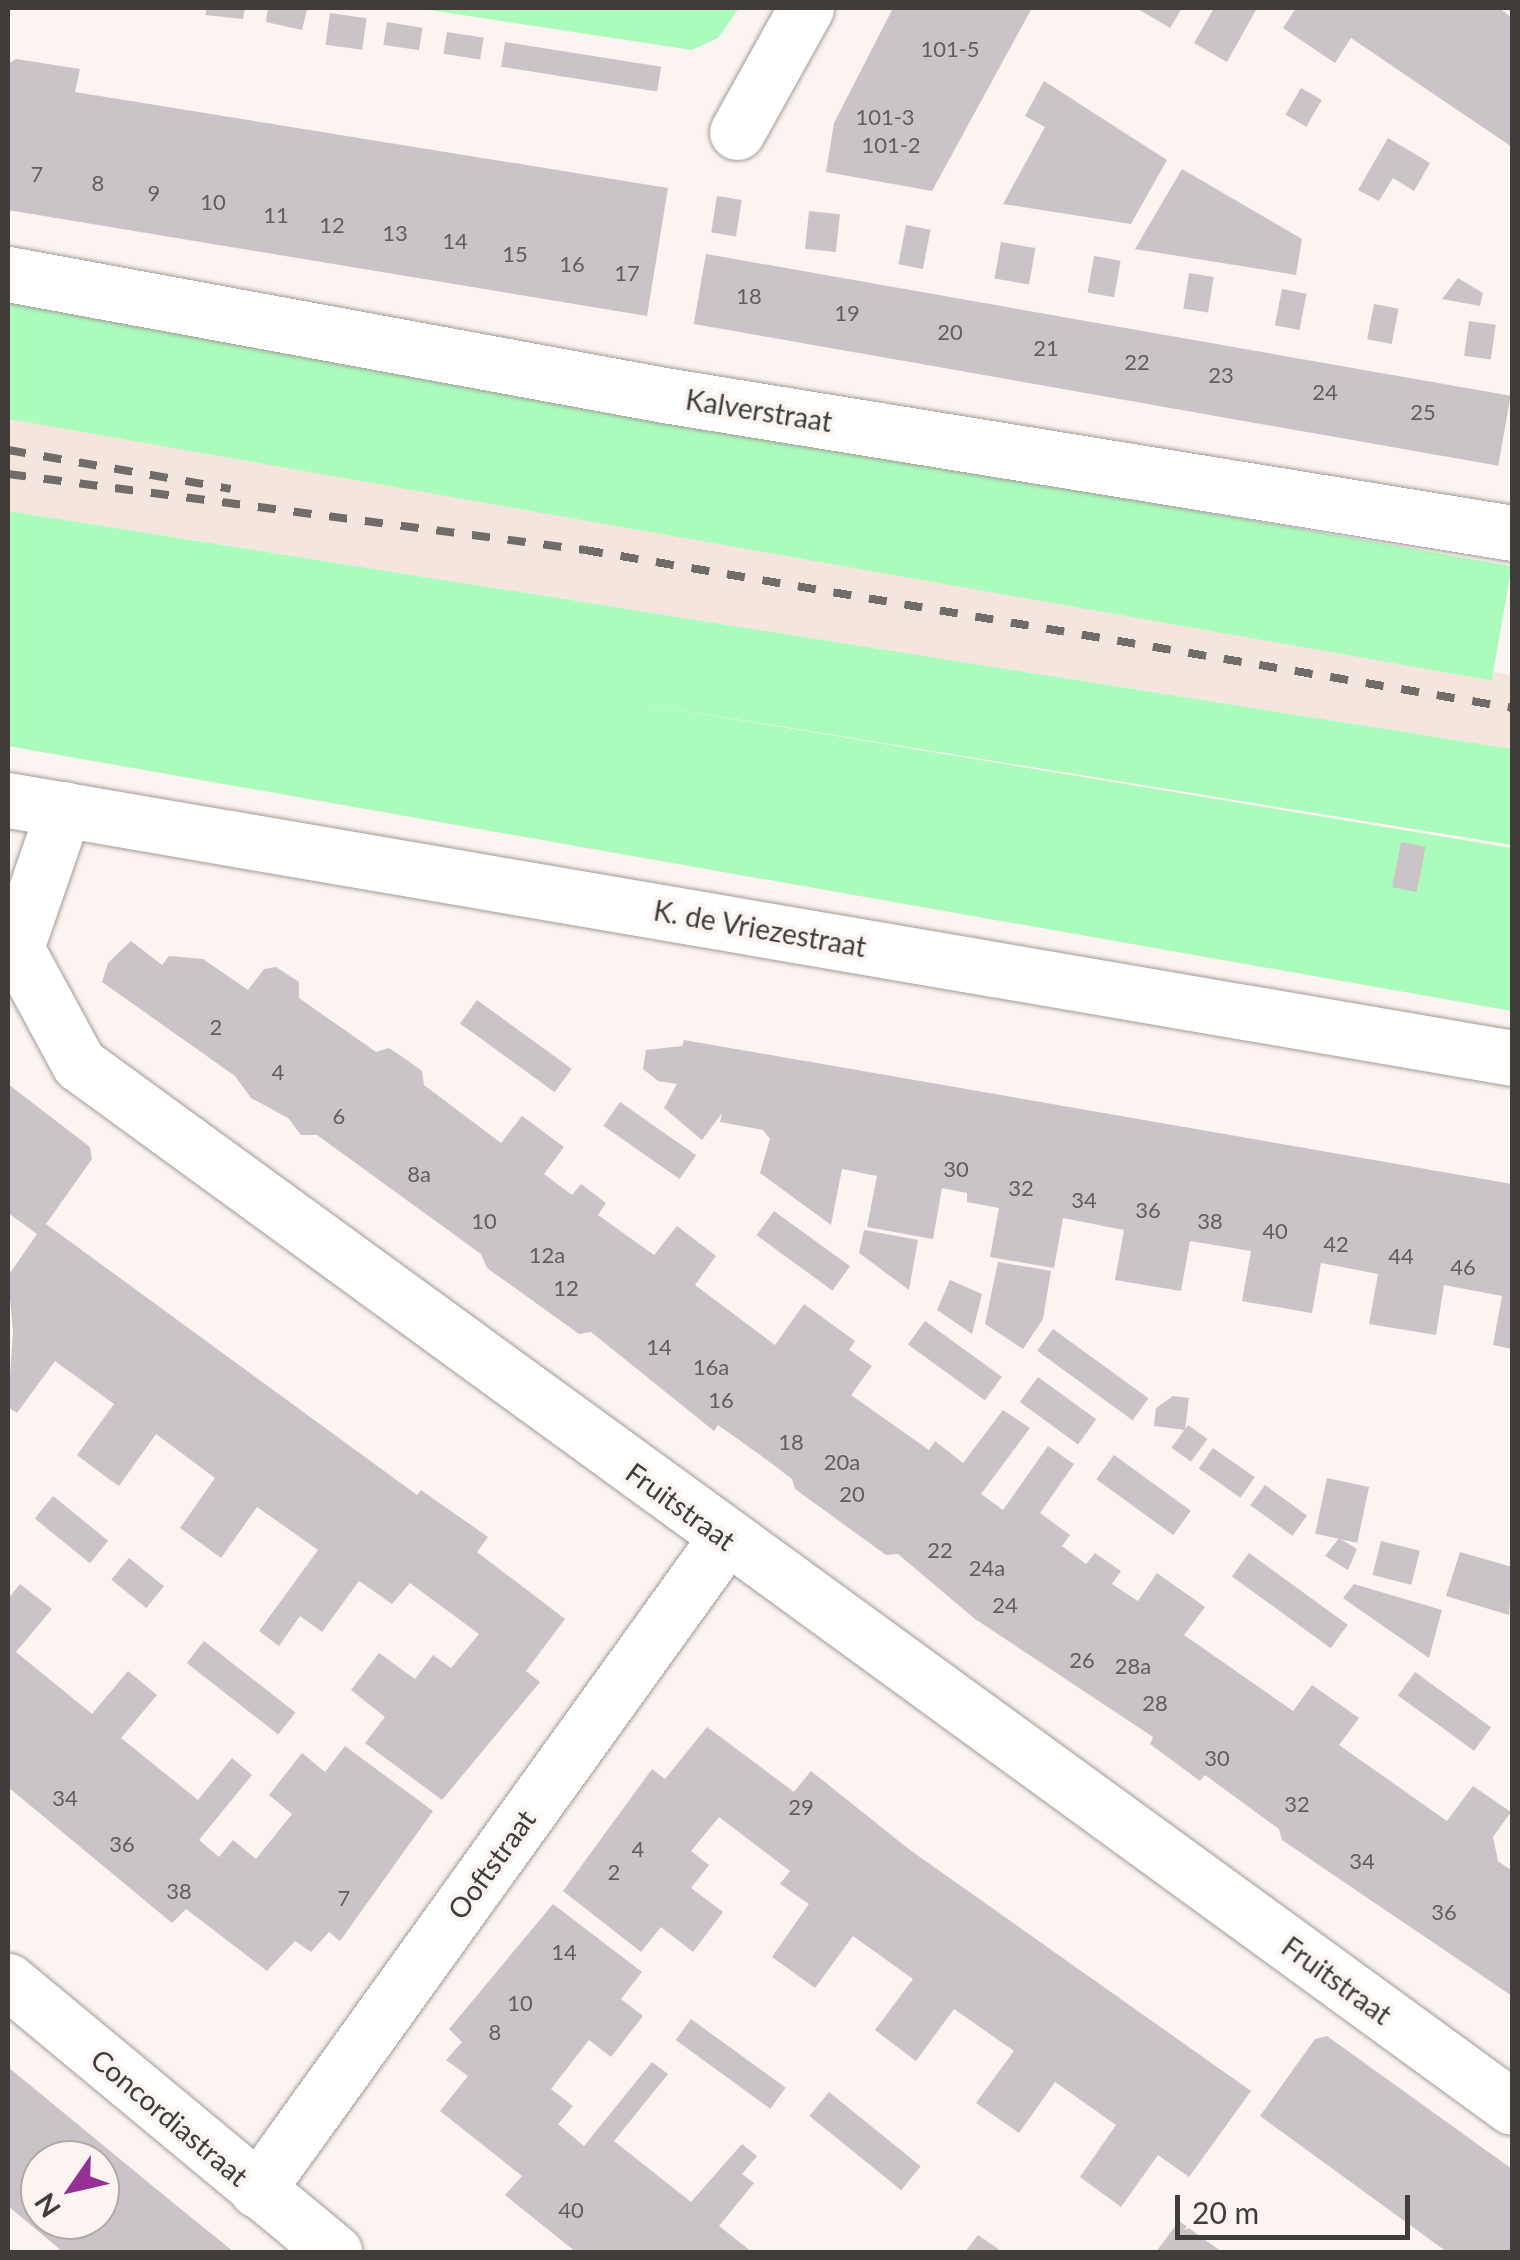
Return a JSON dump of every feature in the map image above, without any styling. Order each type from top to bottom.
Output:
[{"type":"street","points":[[738,132],[806,8]]},
{"type":"street","name":"Kalverstraat","points":[[8,274],[664,395],[1512,534]]},
{"type":"street","name":"K. de Vriezestraat","points":[[8,800],[1512,1058]]},
{"type":"street","name":"Fruitstraat","points":[[64,809],[16,948],[78,1064],[1512,2107]]},
{"type":"street","name":"Ooftstraat","points":[[257,2190],[726,1539]]},
{"type":"street","name":"Concordiastraat","points":[[8,1981],[334,2252]]},
{"type":"shaded area","points":[[8,417],[1512,675],[1512,749],[8,511]]},
{"type":"green space","points":[[416,8],[739,8],[718,38],[692,50]]},
{"type":"green space","points":[[8,301],[1512,566],[1492,680],[8,419]]},
{"type":"green space","points":[[8,511],[1512,749],[1512,845],[618,700],[1512,848],[1512,1011],[8,746]]},
{"type":"building","points":[[207,8],[245,8],[243,19],[205,15]]},
{"type":"building","points":[[268,8],[307,9],[302,30],[266,22]]},
{"type":"building","points":[[893,8],[1032,8],[932,191],[826,172],[834,123]]},
{"type":"building","points":[[1136,8],[1182,8],[1170,28]]},
{"type":"building","points":[[1214,8],[1257,8],[1227,62],[1194,43]]},
{"type":"building","points":[[1296,8],[1499,8],[1512,18],[1512,147],[1351,38],[1335,63],[1283,28]]},
{"type":"building","points":[[330,13],[367,18],[362,50],[326,45]]},
{"type":"building","points":[[387,22],[423,28],[419,50],[383,45]]},
{"type":"building","points":[[447,32],[484,38],[480,60],[444,54]]},
{"type":"building","points":[[505,42],[661,67],[657,91],[501,67]]},
{"type":"building","points":[[16,59],[80,69],[75,92],[668,188],[647,316],[8,210],[8,64]]},
{"type":"building","points":[[1044,81],[1167,160],[1131,224],[1003,204],[1045,127],[1025,116]]},
{"type":"building","points":[[1301,88],[1322,100],[1306,127],[1286,115]]},
{"type":"building","points":[[1388,138],[1430,163],[1414,191],[1393,178],[1379,201],[1358,190]]},
{"type":"building","points":[[1182,169],[1302,239],[1296,275],[1135,249]]},
{"type":"building","points":[[717,196],[742,200],[736,236],[711,233]]},
{"type":"building","points":[[809,211],[840,214],[836,252],[805,249]]},
{"type":"building","points":[[906,225],[931,230],[923,269],[898,264]]},
{"type":"building","points":[[1001,242],[1035,248],[1029,285],[995,278]]},
{"type":"building","points":[[706,254],[1511,396],[1498,466],[694,324]]},
{"type":"building","points":[[1094,256],[1121,261],[1114,297],[1088,292]]},
{"type":"building","points":[[1189,273],[1214,277],[1208,312],[1183,309]]},
{"type":"building","points":[[1458,278],[1483,293],[1480,306],[1442,299]]},
{"type":"building","points":[[1282,289],[1307,294],[1299,330],[1275,325]]},
{"type":"building","points":[[1374,304],[1399,309],[1392,344],[1367,339]]},
{"type":"building","points":[[1469,321],[1496,325],[1491,359],[1464,356]]},
{"type":"building","points":[[1401,842],[1426,847],[1417,892],[1392,887]]},
{"type":"building","points":[[131,941],[162,965],[169,956],[203,959],[248,990],[264,969],[276,967],[299,982],[299,998],[376,1052],[389,1048],[407,1060],[422,1071],[424,1085],[501,1143],[522,1116],[564,1147],[544,1174],[572,1195],[581,1184],[606,1203],[598,1215],[654,1255],[677,1226],[716,1256],[695,1285],[775,1345],[804,1304],[855,1341],[849,1350],[872,1366],[851,1395],[929,1450],[935,1441],[963,1463],[1003,1410],[1030,1428],[981,1494],[1003,1510],[1048,1446],[1074,1464],[1040,1513],[1070,1535],[1062,1546],[1086,1564],[1095,1553],[1121,1571],[1112,1584],[1138,1601],[1157,1573],[1205,1607],[1184,1635],[1293,1711],[1312,1685],[1359,1718],[1339,1745],[1447,1821],[1473,1786],[1511,1812],[1493,1837],[1498,1861],[1512,1871],[1512,1996],[1282,1840],[1279,1829],[1205,1775],[1200,1781],[1150,1744],[1153,1737],[975,1619],[898,1554],[886,1555],[795,1489],[792,1479],[718,1425],[714,1431],[591,1332],[579,1334],[487,1268],[481,1254],[317,1135],[301,1135],[288,1118],[251,1098],[235,1076],[102,982],[108,963]]},
{"type":"building","points":[[477,1000],[572,1069],[555,1092],[460,1023]]},
{"type":"building","points":[[684,1040],[1512,1184],[1512,1349],[1493,1345],[1502,1296],[1444,1285],[1436,1335],[1369,1324],[1378,1274],[1321,1263],[1312,1313],[1242,1301],[1251,1251],[1190,1241],[1181,1291],[1115,1280],[1124,1230],[1063,1218],[1054,1268],[990,1257],[999,1208],[967,1202],[967,1193],[942,1188],[933,1239],[867,1227],[877,1176],[842,1169],[831,1225],[760,1173],[770,1139],[763,1130],[720,1122],[722,1113],[702,1140],[664,1108],[677,1084],[658,1081],[643,1069],[646,1050],[682,1046]]},
{"type":"building","points":[[8,1084],[90,1147],[92,1159],[46,1224],[417,1495],[421,1490],[488,1537],[477,1552],[565,1619],[526,1671],[540,1682],[442,1800],[365,1743],[385,1717],[351,1690],[379,1653],[415,1679],[433,1655],[451,1668],[479,1634],[410,1583],[392,1604],[359,1581],[322,1632],[300,1616],[279,1646],[259,1631],[318,1550],[257,1507],[221,1558],[180,1528],[215,1478],[156,1434],[119,1486],[106,1477],[77,1455],[114,1404],[55,1361],[17,1413],[8,1407],[13,1331],[8,1276],[37,1234],[8,1213]]},
{"type":"building","points":[[620,1102],[696,1155],[680,1179],[603,1126]]},
{"type":"building","points":[[774,1211],[850,1266],[832,1291],[756,1235]]},
{"type":"building","points":[[864,1230],[918,1240],[909,1290],[859,1253]]},
{"type":"building","points":[[998,1262],[1051,1271],[1043,1319],[1023,1349],[985,1324]]},
{"type":"building","points":[[950,1280],[982,1294],[972,1334],[937,1310]]},
{"type":"building","points":[[925,1321],[1002,1377],[985,1400],[908,1344]]},
{"type":"building","points":[[1053,1329],[1148,1398],[1133,1420],[1037,1351]]},
{"type":"building","points":[[1038,1377],[1096,1419],[1078,1444],[1020,1402]]},
{"type":"building","points":[[1173,1396],[1189,1398],[1185,1430],[1154,1426],[1156,1408]]},
{"type":"building","points":[[1188,1425],[1207,1439],[1191,1462],[1172,1448]]},
{"type":"building","points":[[1213,1448],[1255,1477],[1240,1498],[1199,1468]]},
{"type":"building","points":[[1114,1455],[1191,1511],[1173,1535],[1096,1479]]},
{"type":"building","points":[[1327,1478],[1369,1487],[1357,1543],[1315,1534]]},
{"type":"building","points":[[1265,1485],[1307,1516],[1292,1536],[1250,1505]]},
{"type":"building","points":[[53,1496],[108,1541],[90,1563],[35,1519]]},
{"type":"building","points":[[1339,1538],[1357,1549],[1348,1570],[1325,1556]]},
{"type":"building","points":[[1381,1541],[1420,1551],[1411,1585],[1373,1575]]},
{"type":"building","points":[[1460,1552],[1512,1567],[1509,1615],[1446,1596]]},
{"type":"building","points":[[1249,1553],[1348,1625],[1331,1648],[1232,1576]]},
{"type":"building","points":[[129,1558],[164,1586],[146,1608],[111,1580]]},
{"type":"building","points":[[20,1584],[52,1609],[16,1652],[92,1714],[128,1671],[157,1695],[121,1738],[198,1800],[232,1758],[252,1775],[199,1840],[219,1857],[233,1840],[256,1859],[292,1814],[269,1795],[302,1753],[325,1772],[345,1746],[433,1811],[340,1941],[329,1932],[311,1952],[295,1941],[267,1971],[186,1909],[172,1923],[8,1787],[8,1599]]},
{"type":"building","points":[[1354,1584],[1442,1610],[1429,1658],[1343,1598]]},
{"type":"building","points":[[204,1641],[295,1712],[278,1734],[187,1663]]},
{"type":"building","points":[[1415,1672],[1491,1727],[1474,1751],[1398,1695]]},
{"type":"building","points":[[707,1727],[794,1792],[811,1771],[910,1850],[1251,2091],[1189,2177],[1158,2155],[1121,2207],[1080,2177],[1116,2125],[1055,2082],[1019,2133],[976,2103],[1014,2051],[954,2009],[916,2061],[875,2030],[913,1979],[853,1936],[815,1988],[772,1957],[809,1904],[780,1884],[790,1871],[719,1817],[691,1851],[709,1865],[691,1888],[723,1912],[693,1952],[661,1927],[641,1952],[563,1891],[652,1769],[665,1779]]},
{"type":"building","points":[[553,1904],[642,1972],[621,1999],[643,2016],[611,2057],[589,2040],[551,2089],[573,2106],[558,2124],[584,2146],[652,2062],[668,2074],[614,2141],[691,2202],[742,2144],[757,2156],[742,2174],[754,2183],[719,2226],[752,2252],[576,2252],[505,2195],[522,2176],[440,2111],[468,2076],[446,2060],[462,2042],[449,2029]]},
{"type":"building","points":[[691,2019],[786,2088],[770,2109],[676,2040]]},
{"type":"building","points":[[1327,2036],[1512,2169],[1512,2252],[1447,2252],[1260,2116],[1315,2039]]},
{"type":"building","points":[[8,2067],[97,2140],[20,2140],[20,2216],[8,2206]]},
{"type":"building","points":[[829,2092],[921,2166],[901,2190],[809,2116]]},
{"type":"building","points":[[120,2159],[234,2252],[63,2252],[49,2240],[120,2240]]},
{"type":"building","points":[[1179,2221],[1222,2252],[1156,2252]]},
{"type":"building","points":[[978,2235],[997,2248],[1002,2252],[965,2252]]},
{"type":"railway","points":[[8,450],[231,489]]},
{"type":"railway","points":[[8,474],[585,550],[1512,708]]}]
